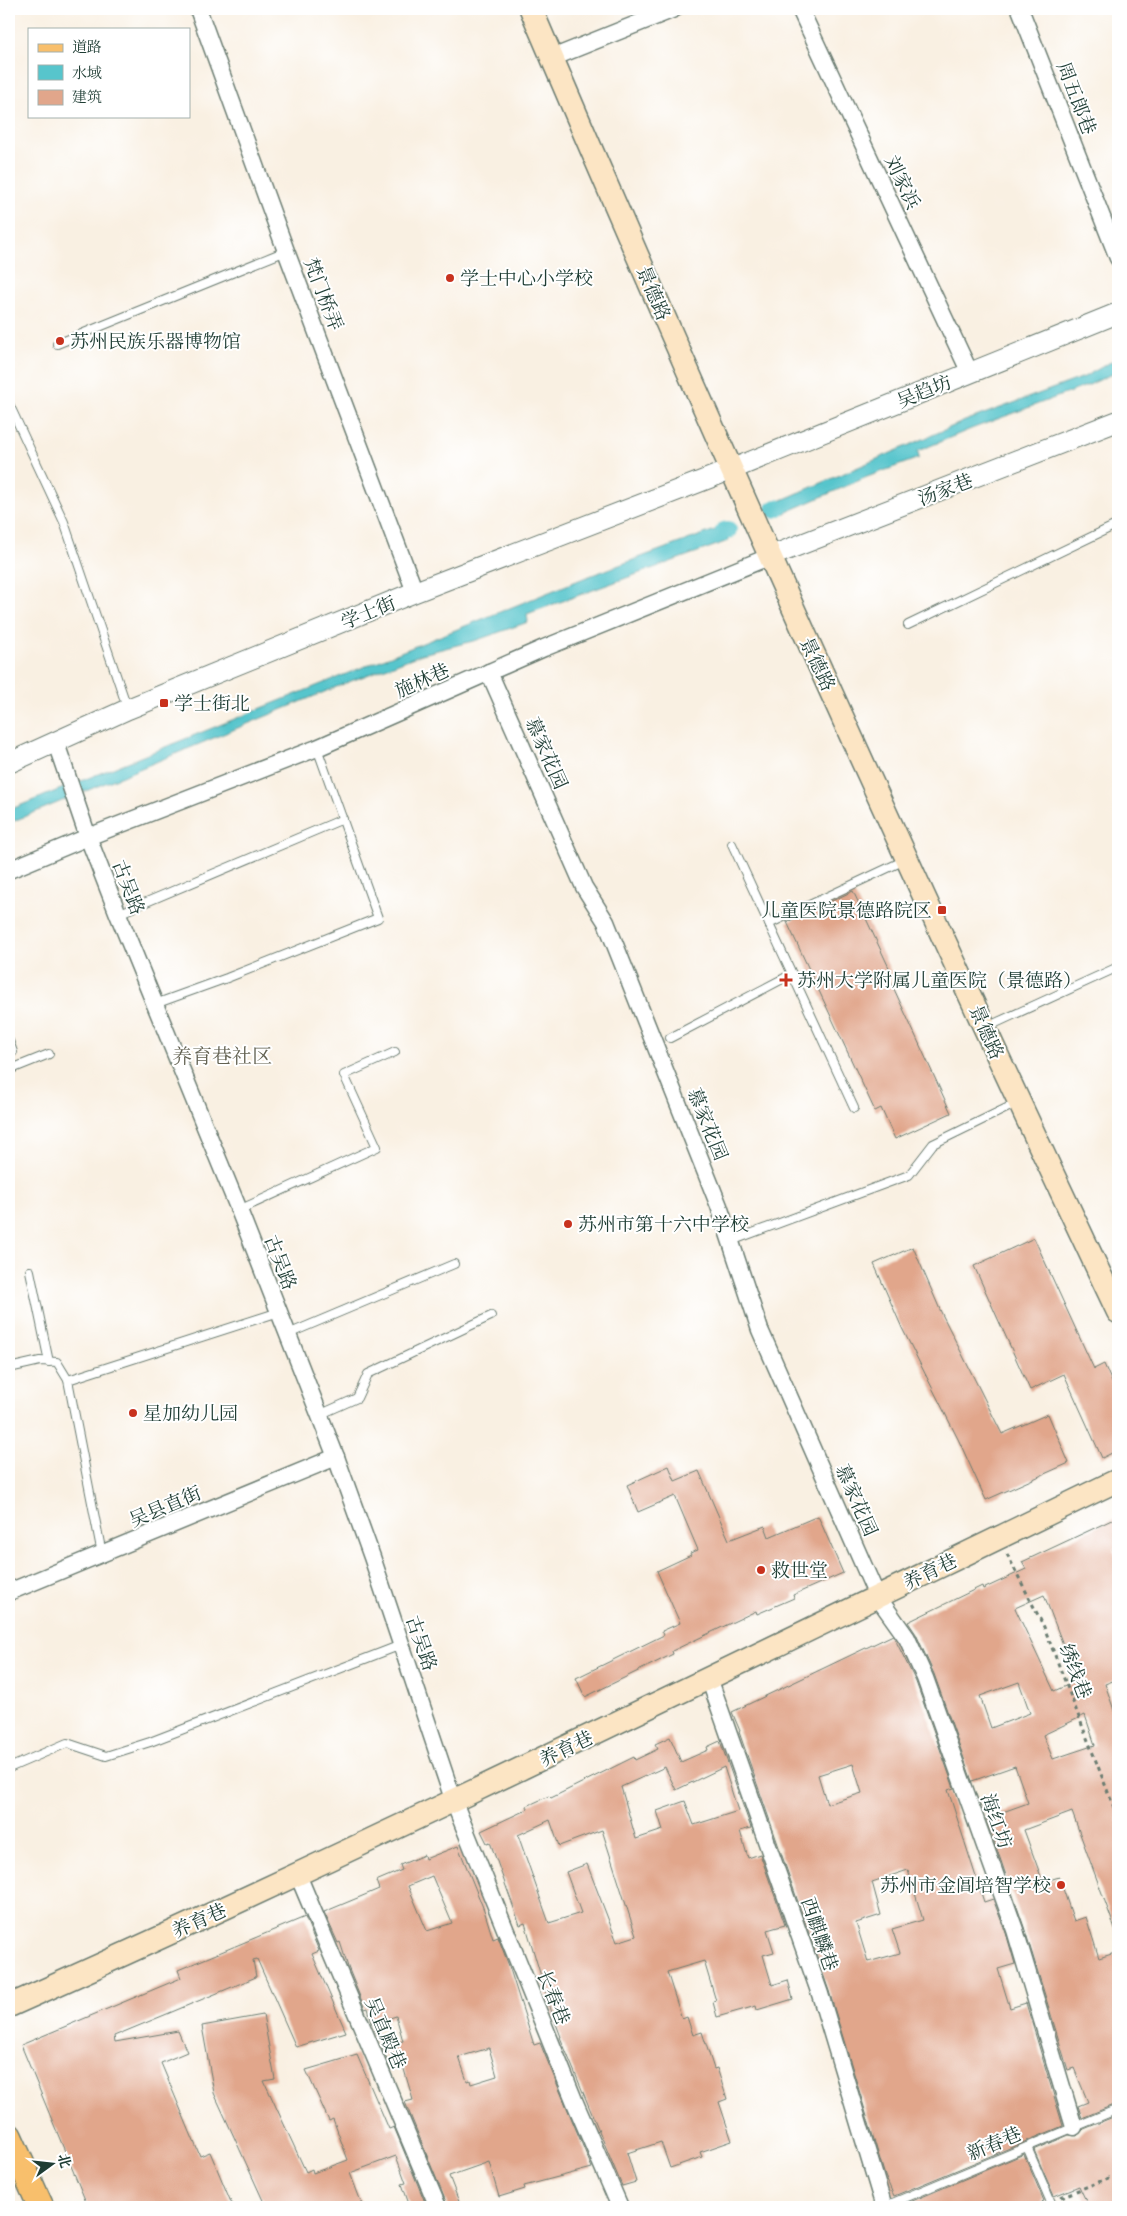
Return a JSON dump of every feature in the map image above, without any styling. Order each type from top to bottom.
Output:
[{"type":"main road","name":"景德路","points":[[531,9],[730,470],[771,556],[806,639],[1019,1103],[1118,1312]]},
{"type":"main road","name":"养育巷","points":[[9,2006],[454,1802],[1118,1480]]},
{"type":"main road","points":[[9,2136],[41,2207]]},
{"type":"street","name":"梵门桥弄","points":[[198,9],[286,251],[416,592]]},
{"type":"street","points":[[552,58],[674,9]]},
{"type":"street","name":"刘家浜","points":[[800,9],[970,373]]},
{"type":"street","name":"周五郎巷","points":[[1020,9],[1118,258]]},
{"type":"street","name":"吴趋坊","points":[[730,470],[1118,313]]},
{"type":"street","name":"汤家巷","points":[[771,556],[1118,421]]},
{"type":"street","name":"学士街","points":[[9,763],[59,752],[128,709],[416,592],[730,470]]},
{"type":"street","name":"施林巷","points":[[9,870],[88,837],[317,748],[490,672],[771,556]]},
{"type":"street","name":"慕家花园","points":[[490,672],[584,887],[606,922],[720,1206],[760,1330],[878,1596]]},
{"type":"street","name":"古吴路","points":[[59,752],[88,837],[118,914],[239,1210],[336,1457],[402,1645],[454,1802]]},
{"type":"street","name":"吴县直街","points":[[9,1592],[336,1457]]},
{"type":"street","name":"海红坊","points":[[878,1596],[907,1638],[925,1678],[1015,1930],[1074,2127]]},
{"type":"street","name":"西麒麟巷","points":[[709,1678],[820,1994],[884,2207]]},
{"type":"street","name":"长春巷","points":[[454,1802],[576,2105],[620,2207]]},
{"type":"street","name":"吴直殿巷","points":[[298,1875],[438,2207]]},
{"type":"lane","points":[[57,344],[286,251]]},
{"type":"lane","points":[[9,404],[64,522],[128,709]]},
{"type":"lane","points":[[908,625],[1118,524]]},
{"type":"lane","points":[[155,1004],[227,978],[378,918],[317,748]]},
{"type":"lane","points":[[118,914],[343,819]]},
{"type":"lane","points":[[732,844],[854,1108]]},
{"type":"lane","points":[[769,924],[908,858]]},
{"type":"lane","points":[[985,1028],[1118,966]]},
{"type":"lane","points":[[670,1038],[792,974]]},
{"type":"lane","points":[[9,1041],[13,1052]]},
{"type":"lane","points":[[239,1210],[377,1147],[344,1075],[395,1052]]},
{"type":"lane","points":[[9,1070],[49,1054]]},
{"type":"lane","points":[[731,1241],[909,1175],[933,1144],[1019,1103]]},
{"type":"lane","points":[[288,1334],[454,1264]]},
{"type":"lane","points":[[30,1271],[49,1362]]},
{"type":"lane","points":[[68,1380],[279,1312]]},
{"type":"lane","points":[[319,1415],[357,1398],[368,1374],[491,1316]]},
{"type":"lane","points":[[9,1368],[40,1361],[57,1362],[68,1380],[102,1554]]},
{"type":"lane","points":[[9,1768],[67,1743],[106,1756],[141,1745],[402,1645]]},
{"type":"lane","name":"新春巷","points":[[884,2207],[1118,2109]]},
{"type":"lane","points":[[1026,2147],[1052,2204]]},
{"type":"path","name":"绣线巷","points":[[999,1537],[1044,1627],[1118,1818]]},
{"type":"path","points":[[1052,2204],[1118,2174]]},
{"type":"water","points":[[1118,358],[1118,371],[1089,385],[918,451],[919,458],[867,477],[780,515],[775,503],[965,421],[1084,377]]},
{"type":"water","points":[[723,527],[728,541],[527,614],[528,622],[477,640],[422,654],[346,683],[9,823],[9,810],[584,578]]},
{"type":"building","points":[[853,891],[892,974],[888,976],[951,1113],[895,1139],[881,1108],[875,1111],[787,922]]},
{"type":"building","points":[[1034,1238],[1094,1369],[1104,1364],[1118,1396],[1118,1450],[1102,1458],[1064,1374],[1030,1390],[974,1266]]},
{"type":"building","points":[[913,1247],[941,1312],[1002,1434],[1048,1414],[1069,1463],[986,1500],[959,1441],[902,1328],[874,1264]]},
{"type":"building","points":[[669,1466],[675,1481],[699,1471],[729,1540],[765,1526],[769,1537],[818,1516],[843,1573],[793,1595],[794,1598],[757,1614],[756,1611],[672,1651],[673,1654],[585,1697],[576,1678],[664,1635],[662,1631],[680,1623],[657,1571],[698,1550],[675,1496],[638,1512],[627,1485]]},
{"type":"building","points":[[1118,1517],[1118,1547],[1113,1549],[1118,1562],[1118,1679],[1105,1684],[1118,1722],[1118,1934],[1072,1812],[1024,1830],[1043,1882],[1059,1877],[1074,1921],[1086,1917],[1099,1958],[1118,1952],[1118,2103],[1082,2118],[1078,2106],[1088,2102],[1074,2068],[1068,2070],[1024,1927],[986,1818],[1028,1803],[1015,1766],[972,1781],[934,1674],[916,1634],[908,1622],[982,1586],[983,1589],[1026,1569],[1022,1562]],"holes":[[[1044,1595],[1077,1681],[1054,1691],[1015,1608]],[[1019,1682],[1030,1713],[991,1728],[980,1696]],[[1085,1715],[1095,1745],[1053,1759],[1043,1735]]]},
{"type":"building","points":[[893,1635],[916,1682],[954,1788],[948,1790],[984,1902],[993,1899],[1006,1933],[1015,1964],[998,1969],[1010,2008],[1026,2003],[1063,2126],[894,2196],[885,2176],[829,1991],[732,1712]],"holes":[[[853,1764],[862,1793],[827,1804],[818,1775]],[[908,1870],[923,1920],[892,1929],[900,1953],[868,1962],[856,1923],[881,1915],[872,1882]]]},
{"type":"building","points":[[670,1737],[681,1762],[708,1750],[707,1747],[720,1741],[751,1828],[740,1831],[748,1858],[760,1854],[785,1925],[767,1930],[774,1952],[763,1955],[772,1985],[788,1980],[793,1999],[757,2010],[756,2006],[717,2017],[713,2002],[716,2001],[704,1961],[667,1972],[682,2019],[687,2017],[693,2035],[702,2032],[714,2069],[717,2068],[727,2099],[719,2102],[732,2141],[700,2152],[702,2157],[670,2168],[661,2142],[627,2153],[636,2182],[622,2186],[560,2037],[525,1923],[520,1925],[490,1842],[487,1843],[481,1831],[528,1809],[527,1806],[549,1796],[551,1798],[634,1757],[635,1760],[658,1749],[655,1744]],"holes":[[[665,1767],[676,1790],[724,1767],[738,1811],[694,1825],[685,1801],[657,1811],[663,1830],[636,1839],[621,1787]],[[550,1820],[559,1846],[602,1830],[636,1936],[617,1942],[587,1864],[566,1872],[581,1913],[549,1923],[518,1835]]]},
{"type":"building","points":[[458,1846],[484,1910],[493,1939],[498,1937],[534,2045],[540,2043],[592,2168],[524,2186],[525,2189],[499,2197],[489,2162],[449,2176],[461,2207],[448,2207],[405,2102],[413,2100],[403,2066],[391,2070],[382,2047],[403,2041],[396,2016],[372,2024],[368,2008],[365,2009],[340,1942],[338,1943],[324,1912],[379,1889],[376,1881],[402,1870],[400,1865],[424,1855],[425,1859]],"holes":[[[432,1876],[452,1923],[427,1931],[408,1886]],[[489,2048],[497,2076],[471,2084],[470,2080],[467,2081],[459,2057]]]},
{"type":"building","points":[[305,1917],[319,1951],[312,1954],[346,2032],[296,2047],[257,1959],[253,1960],[256,1977],[114,2036],[115,2042],[178,2031],[187,2052],[161,2063],[200,2156],[210,2152],[233,2207],[88,2207],[21,2045],[181,1978],[178,1970]]},
{"type":"building","points":[[263,2015],[275,2079],[264,2081],[306,2172],[312,2169],[313,2173],[348,2160],[333,2119],[329,2121],[306,2070],[357,2055],[389,2129],[394,2127],[427,2207],[410,2207],[402,2184],[406,2183],[396,2156],[350,2173],[363,2207],[266,2207],[214,2093],[202,2026]]},
{"type":"building","points":[[1118,2115],[1118,2207],[1089,2207],[1079,2186],[1054,2196],[1034,2150],[1069,2135],[1077,2136],[1084,2129]]},
{"type":"building","points":[[1024,2154],[1044,2201],[1041,2202],[1044,2207],[898,2207]]},
{"type":"waterway","points":[[724,531],[728,530]]},
{"type":"place","name":"学士中心小学校","points":[[450,278]]},
{"type":"place","name":"苏州民族乐器博物馆","points":[[60,341]]},
{"type":"place","name":"学士街北","points":[[164,703]]},
{"type":"place","name":"儿童医院景德路院区","points":[[942,910]]},
{"type":"place","name":"苏州大学附属儿童医院（景德路）","points":[[786,980]]},
{"type":"place","name":"苏州市第十六中学校","points":[[568,1224]]},
{"type":"place","name":"星加幼儿园","points":[[133,1413]]},
{"type":"place","name":"救世堂","points":[[761,1570]]},
{"type":"place","name":"苏州市金阊培智学校","points":[[1061,1885]]},
{"type":"district","name":"养育巷社区","points":[[222,1055]]}]
